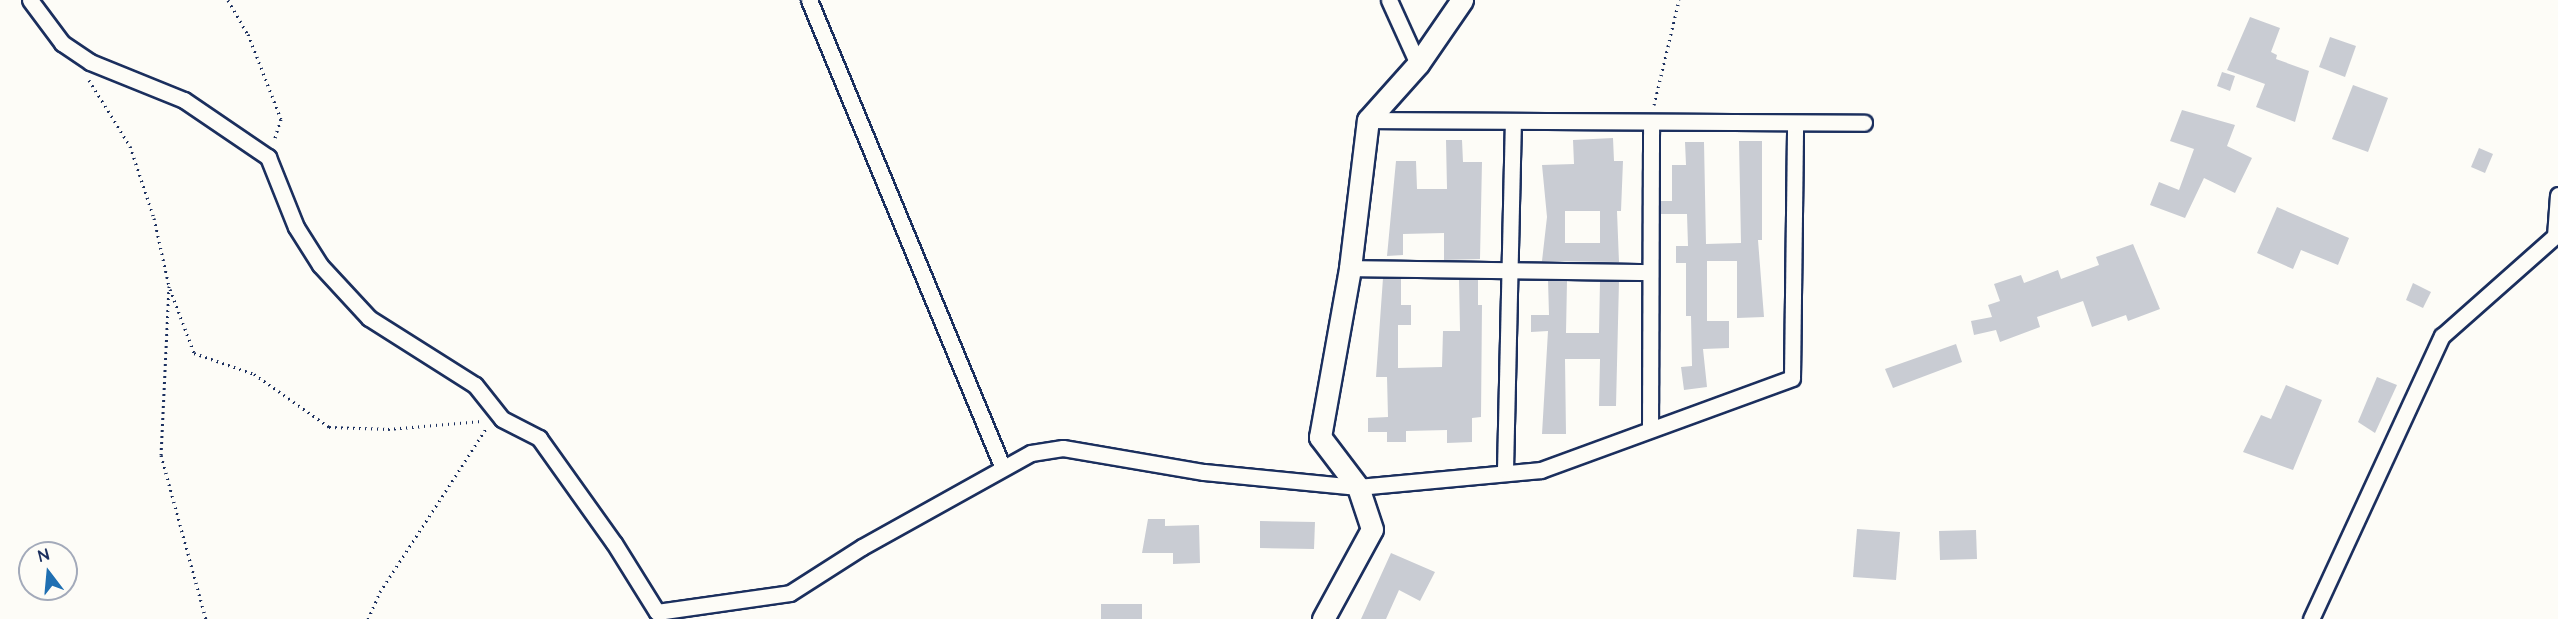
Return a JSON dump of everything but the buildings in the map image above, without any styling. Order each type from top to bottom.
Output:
[{"type":"street","points":[[30,0],[62,43],[90,62],[184,100],[268,157],[296,227],[320,265],[369,318],[475,385],[502,419],[539,438],[614,543],[657,612],[790,593],[1002,466],[1031,453],[1063,448],[1204,472],[1358,487],[1505,470],[1541,470],[1792,378],[1795,123]]},
{"type":"street","points":[[809,0],[1002,466]]},
{"type":"street","points":[[1389,0],[1418,64]]},
{"type":"street","points":[[1323,619],[1372,529],[1358,487],[1320,437],[1350,268],[1368,120],[1418,64],[1462,0]]},
{"type":"street","points":[[1368,120],[1864,123]]},
{"type":"street","points":[[1505,470],[1513,121]]},
{"type":"street","points":[[1650,429],[1651,122]]},
{"type":"street","points":[[2311,619],[2442,336],[2555,236],[2558,195]]},
{"type":"street","points":[[1350,268],[1650,272]]},
{"type":"path","points":[[228,0],[248,34],[281,119],[268,157]]},
{"type":"path","points":[[1651,122],[1678,0]]},
{"type":"path","points":[[88,78],[130,146],[154,218],[169,286],[194,353],[254,374],[329,427],[388,429],[502,419]]},
{"type":"path","points":[[169,286],[161,455],[207,619]]},
{"type":"path","points":[[368,619],[380,592],[440,495],[488,425],[502,419]]}]
